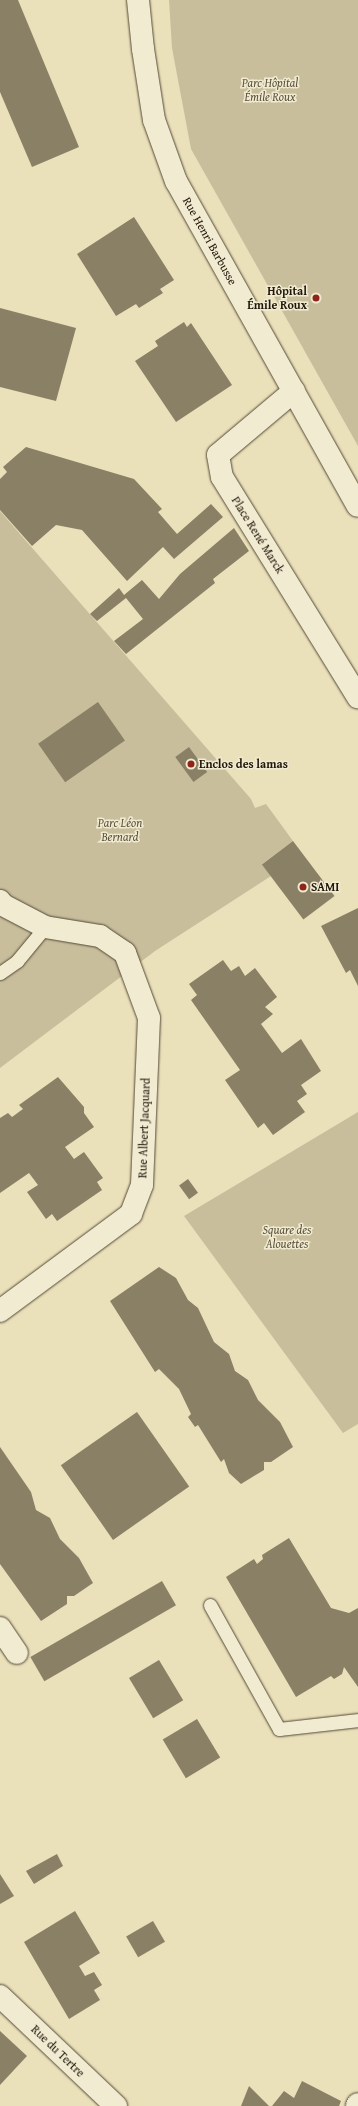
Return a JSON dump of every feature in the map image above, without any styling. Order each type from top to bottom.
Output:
[{"type":"street","name":"Rue Henri Barbusse","points":[[138,0],[142,50],[154,120],[176,181],[358,506]]},
{"type":"street","name":"Place René Marck","points":[[294,391],[218,455],[222,476],[358,697]]},
{"type":"street","points":[[0,901],[45,927]]},
{"type":"street","name":"Rue Albert Jacquard","points":[[0,1311],[131,1214],[142,1185],[149,1018],[125,953],[100,936],[45,927]]},
{"type":"street","points":[[0,1628],[17,1653]]},
{"type":"street","name":"Rue du Tertre","points":[[0,1996],[116,2106]]},
{"type":"lane","points":[[0,973],[17,961],[45,927]]},
{"type":"lane","points":[[210,1605],[279,1729],[358,1720]]},
{"type":"green space","name":"Parc Hôpital Émile Roux","points":[[169,0],[358,0],[358,446],[191,149],[172,48]]},
{"type":"green space","name":"Parc Léon Bernard","points":[[0,511],[251,799],[255,808],[266,804],[293,841],[262,864],[271,876],[155,951],[0,1068]]},
{"type":"green space","name":"Square des Alouettes","points":[[358,1112],[358,1424],[343,1433],[184,1216]]},
{"type":"building","points":[[0,0],[18,0],[79,147],[32,167],[0,92]]},
{"type":"building","points":[[134,217],[174,280],[160,289],[163,293],[139,308],[136,304],[116,316],[77,254]]},
{"type":"building","points":[[0,308],[76,328],[56,401],[0,387]]},
{"type":"building","points":[[184,322],[187,327],[191,323],[232,385],[176,422],[135,361],[158,346],[155,341]]},
{"type":"building","points":[[26,447],[134,479],[162,509],[158,512],[177,534],[211,504],[223,517],[174,559],[163,547],[127,581],[82,530],[56,525],[32,546],[0,510],[0,479],[7,472],[3,467]]},
{"type":"building","points":[[234,528],[249,551],[213,579],[215,583],[126,654],[114,641],[143,619],[126,598],[97,621],[90,614],[119,588],[124,595],[142,580],[159,599],[180,574]]},
{"type":"building","points":[[98,702],[125,741],[65,782],[38,744]]},
{"type":"building","name":"Enclos des lamas","points":[[189,747],[207,772],[193,782],[175,757]]},
{"type":"building","name":"SAMI","points":[[293,841],[335,896],[303,920],[262,864]]},
{"type":"building","points":[[358,908],[358,986],[350,970],[346,973],[321,926]]},
{"type":"building","points":[[223,960],[231,971],[239,966],[245,976],[255,968],[277,997],[265,1007],[273,1014],[261,1024],[282,1053],[301,1039],[321,1071],[301,1085],[307,1094],[297,1101],[305,1112],[273,1135],[264,1123],[258,1128],[225,1080],[240,1070],[191,1000],[197,995],[189,984]]},
{"type":"building","points":[[58,1077],[84,1107],[84,1113],[94,1127],[65,1147],[74,1159],[84,1152],[103,1178],[97,1182],[102,1190],[57,1221],[52,1214],[46,1219],[27,1192],[38,1185],[29,1173],[0,1193],[0,1118],[8,1113],[12,1117],[23,1109],[19,1105]]},
{"type":"building","points":[[188,1179],[198,1193],[189,1199],[179,1185]]},
{"type":"building","points":[[159,1267],[176,1278],[188,1300],[198,1308],[214,1342],[229,1354],[235,1371],[248,1380],[258,1400],[280,1422],[293,1447],[271,1462],[264,1462],[264,1470],[241,1484],[229,1473],[224,1459],[221,1462],[198,1425],[195,1427],[188,1417],[191,1414],[179,1389],[159,1369],[155,1372],[110,1301]]},
{"type":"building","points":[[137,1412],[189,1487],[113,1540],[61,1465]]},
{"type":"building","points":[[0,1447],[31,1492],[36,1510],[50,1518],[60,1539],[79,1558],[93,1583],[74,1596],[67,1596],[67,1604],[41,1621],[0,1564]]},
{"type":"building","points":[[289,1538],[331,1608],[349,1613],[358,1608],[358,1687],[344,1667],[342,1674],[334,1679],[331,1676],[296,1697],[226,1577],[254,1559],[257,1564],[263,1559],[262,1555]]},
{"type":"building","points":[[162,1581],[176,1605],[44,1681],[30,1657]]},
{"type":"building","points":[[159,1660],[183,1700],[153,1718],[129,1678]]},
{"type":"building","points":[[197,1719],[220,1758],[186,1778],[163,1740]]},
{"type":"building","points":[[57,1854],[63,1866],[34,1884],[26,1871]]},
{"type":"building","points":[[0,1874],[14,1896],[0,1904]]},
{"type":"building","points":[[75,1911],[100,1953],[79,1966],[85,1976],[94,1972],[102,1985],[94,1990],[100,2000],[69,2019],[24,1942]]},
{"type":"building","points":[[153,1921],[165,1942],[138,1957],[126,1936]]},
{"type":"building","points":[[0,2031],[27,2056],[0,2085]]},
{"type":"building","points":[[302,2081],[341,2101],[339,2106],[272,2106],[284,2091],[294,2098]]},
{"type":"building","points":[[249,2086],[269,2106],[241,2106]]},
{"type":"place","name":"Hôpital Émile Roux","points":[[316,298]]},
{"type":"place","name":"Enclos des lamas","points":[[191,764]]},
{"type":"place","name":"SAMI","points":[[303,887]]}]
